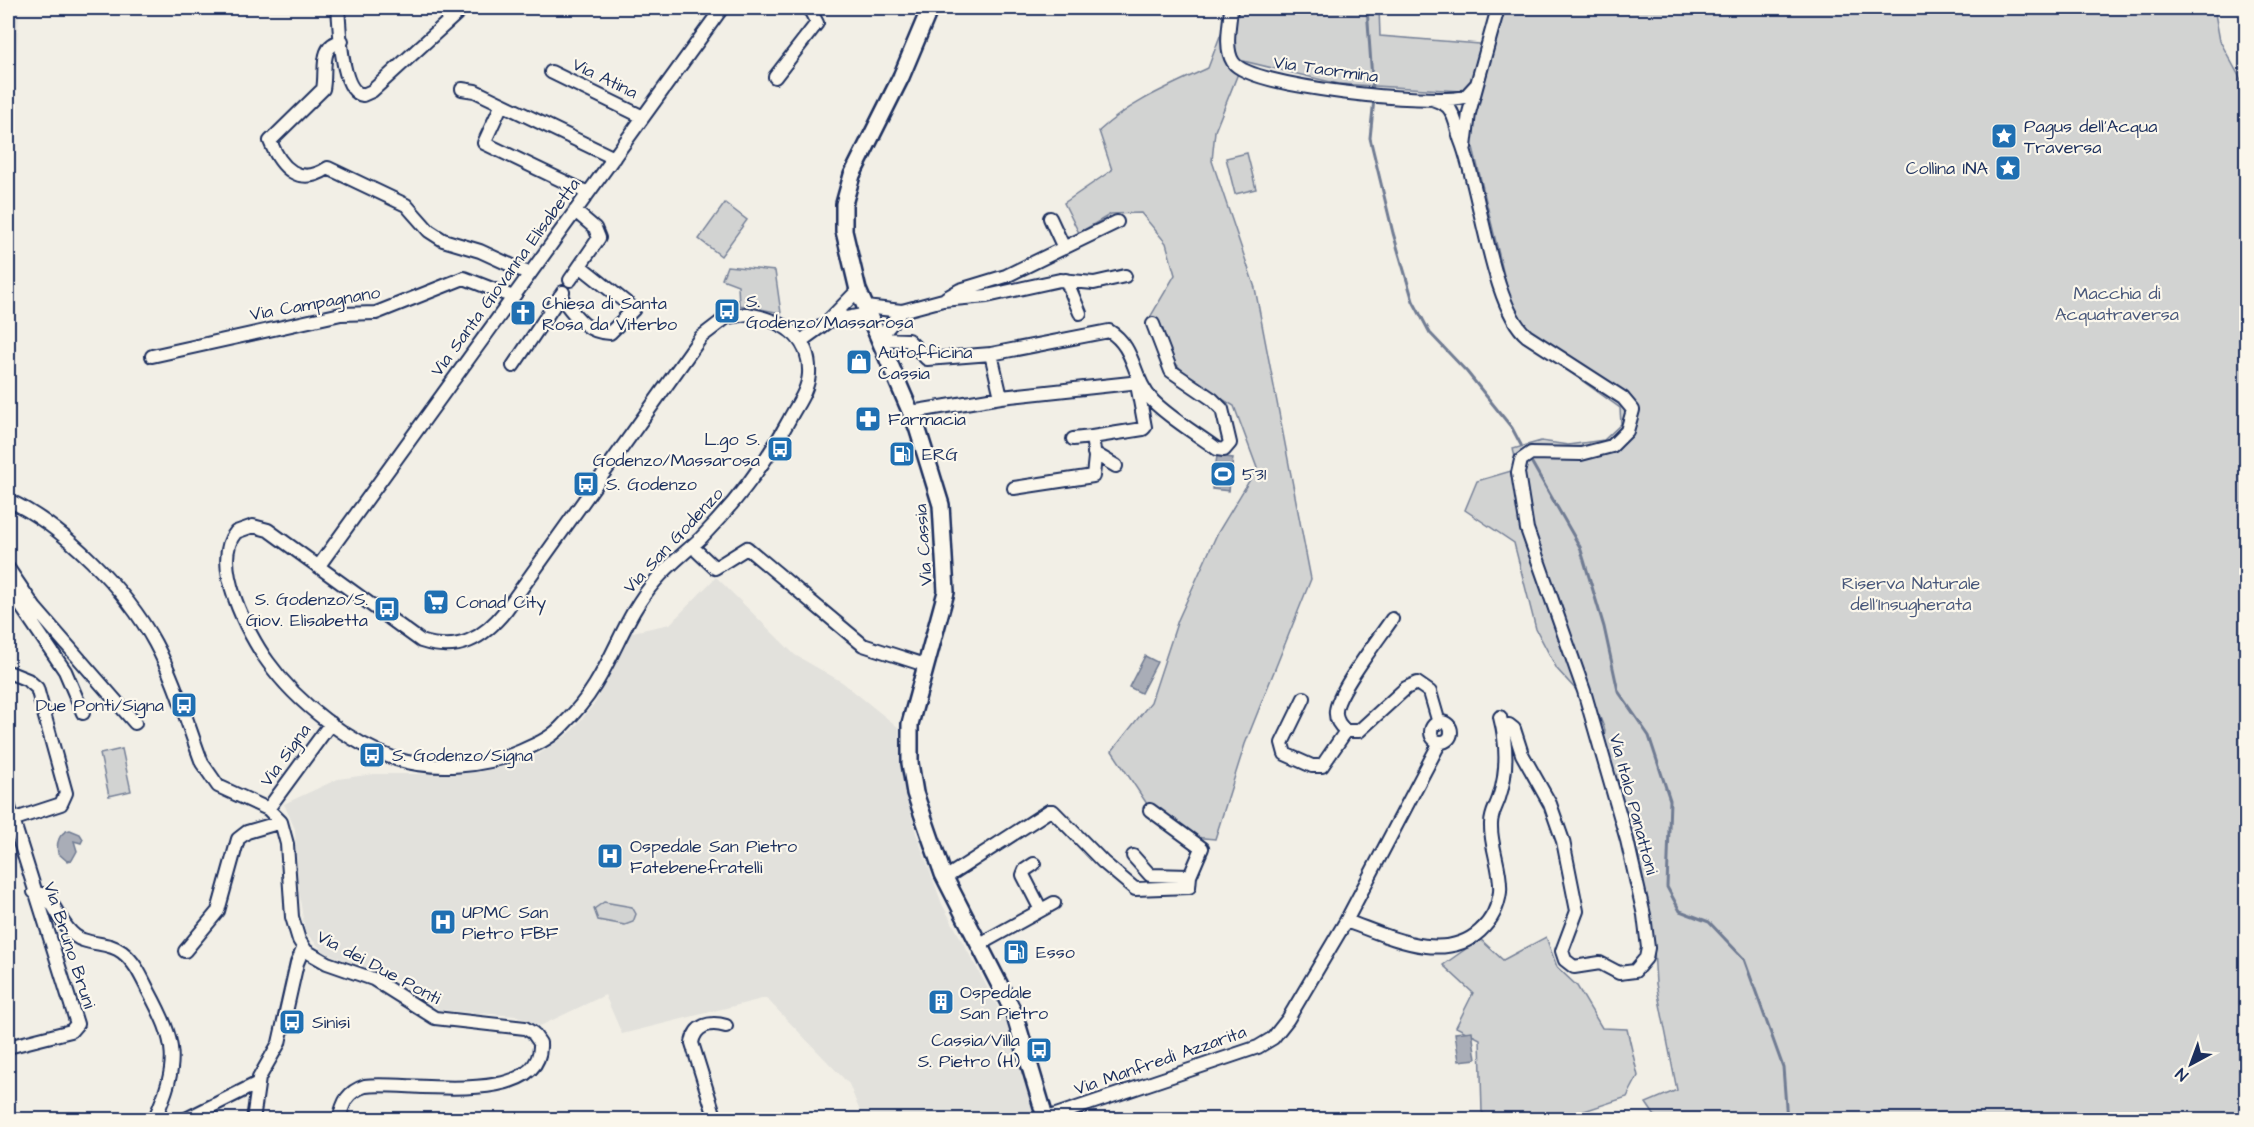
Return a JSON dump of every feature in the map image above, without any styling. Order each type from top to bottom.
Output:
[{"type":"main road","name":"Via Cassia","points":[[930,8],[901,77],[847,190],[844,231],[858,290],[910,412],[936,483],[945,540],[946,591],[910,724],[910,763],[922,821],[945,878],[1014,1013],[1044,1119]]},
{"type":"street","points":[[338,8],[346,74],[352,90],[360,95],[372,91],[463,8]]},
{"type":"street","name":"Via Santa Giovanna Elisabetta","points":[[318,567],[722,8]]},
{"type":"street","points":[[775,77],[817,23],[809,8]]},
{"type":"street","name":"Via Taormina","points":[[1231,8],[1229,49],[1237,67],[1251,75],[1336,91],[1432,99],[1465,96],[1477,84]]},
{"type":"street","points":[[1465,149],[1469,113],[1498,8]]},
{"type":"street","points":[[342,41],[333,42],[325,55],[327,74],[324,89],[270,141],[276,156],[295,175],[311,177],[328,168],[406,205],[429,231],[443,240],[480,251],[530,274]]},
{"type":"street","name":"Via Atina","points":[[550,72],[643,117]]},
{"type":"street","points":[[462,89],[475,91],[614,158]]},
{"type":"street","points":[[1432,99],[1448,108],[1465,149]]},
{"type":"street","points":[[502,104],[484,143],[588,193]]},
{"type":"street","name":"Via Italo Panattoni","points":[[1346,921],[1398,938],[1443,948],[1467,941],[1487,924],[1497,907],[1501,881],[1491,826],[1504,778],[1505,739],[1501,721],[1514,729],[1522,754],[1550,804],[1563,842],[1577,911],[1562,951],[1563,957],[1574,967],[1600,963],[1619,973],[1635,971],[1646,958],[1648,948],[1636,876],[1587,701],[1527,529],[1518,479],[1520,462],[1531,453],[1587,454],[1612,446],[1629,427],[1633,416],[1632,407],[1623,398],[1527,336],[1514,323],[1504,298],[1465,149]]},
{"type":"street","points":[[513,366],[599,238],[595,228],[575,211]]},
{"type":"street","points":[[1050,218],[1064,248]]},
{"type":"street","points":[[943,300],[958,290],[1000,278],[1064,248],[1105,235],[1117,222]]},
{"type":"street","points":[[564,289],[574,316],[600,333],[610,333],[634,309],[580,266]]},
{"type":"street","points":[[826,323],[866,310],[902,311],[943,300],[994,295],[1066,280],[1094,283],[1125,276]]},
{"type":"street","name":"Via Campagnano","points":[[152,356],[341,314],[376,313],[464,278],[513,297]]},
{"type":"street","points":[[1066,280],[1080,313]]},
{"type":"street","points":[[801,341],[826,323],[858,290]]},
{"type":"street","points":[[879,339],[902,311]]},
{"type":"street","name":"Via San Godenzo","points":[[747,314],[777,321],[801,341],[808,365],[806,388],[759,471],[721,517],[662,573],[636,603],[596,684],[556,732],[532,747],[497,760],[435,764],[407,762],[387,755],[331,723],[289,686],[266,659],[242,614],[226,568],[226,552],[236,532],[253,526],[272,532],[318,567],[421,641],[447,646],[478,638],[497,622],[709,329],[727,317],[747,314]]},
{"type":"street","points":[[879,339],[908,340],[927,359],[991,354],[1109,332],[1120,338],[1127,346],[1141,384],[1153,401],[1217,449],[1228,448],[1231,436],[1222,409],[1212,399],[1171,371],[1153,324]]},
{"type":"street","points":[[991,354],[1001,397]]},
{"type":"street","points":[[910,412],[1001,397],[1141,384]]},
{"type":"street","points":[[1073,439],[1146,427],[1138,390],[1141,384]]},
{"type":"street","points":[[1014,488],[1093,476],[1092,437]]},
{"type":"street","points":[[1094,453],[1116,466]]},
{"type":"street","points":[[8,500],[53,528],[126,600],[156,645],[208,776],[229,793],[268,809],[281,822],[247,832],[238,839],[218,911],[185,951]]},
{"type":"street","points":[[698,552],[715,568],[747,549],[863,645],[925,665]]},
{"type":"street","points":[[8,568],[65,671],[83,713]]},
{"type":"street","points":[[8,588],[135,723]]},
{"type":"street","points":[[1346,921],[1440,742],[1434,739],[1431,731],[1439,723],[1430,692],[1414,683],[1362,728],[1354,732],[1346,731],[1336,716],[1339,701],[1392,619]]},
{"type":"street","points":[[8,672],[28,680],[37,688],[66,793],[61,804],[12,820]]},
{"type":"street","points":[[1304,698],[1282,743],[1286,754],[1312,766],[1322,766],[1346,731]]},
{"type":"street","name":"Via Signa","points":[[268,809],[331,723]]},
{"type":"street","name":"Via Bruno Bruni","points":[[8,804],[76,1026],[69,1032],[8,1047]]},
{"type":"street","points":[[945,878],[1048,811],[1053,811],[1103,862],[1134,889],[1186,889],[1190,884],[1190,876],[1202,848],[1150,810]]},
{"type":"street","name":"Via dei Due Ponti","points":[[281,822],[287,844],[292,917],[303,949],[327,963],[373,980],[435,1017],[525,1028],[533,1033],[540,1043],[537,1060],[521,1076],[487,1085],[456,1089],[365,1086],[352,1093],[344,1101],[339,1119]]},
{"type":"street","points":[[1133,856],[1149,875],[1190,876]]},
{"type":"street","points":[[1034,864],[1025,870],[1023,875],[1041,910]]},
{"type":"street","points":[[34,892],[46,895],[69,929],[78,938],[116,948],[138,971],[167,1025],[172,1046],[169,1081],[154,1119]]},
{"type":"street","points":[[980,944],[1054,903]]},
{"type":"street","name":"Via Manfredi Azzarita","points":[[1044,1119],[1265,1044],[1284,1024],[1346,921]]},
{"type":"street","points":[[254,1119],[258,1083],[279,1042],[297,963],[303,949]]},
{"type":"street","points":[[716,1119],[692,1042],[693,1035],[703,1026],[716,1023],[726,1026]]},
{"type":"street","points":[[184,1119],[258,1083]]},
{"type":"shaded area","points":[[8,8],[19,8],[16,65],[8,94]]},
{"type":"shaded area","name":"531","points":[[1217,456],[1233,458],[1229,491],[1212,489]]},
{"type":"shaded area","name":"Ospedale San Pietro Fatebenefratelli","points":[[716,577],[795,655],[842,682],[899,728],[903,783],[916,833],[942,904],[1011,1031],[1035,1113],[1014,1120],[863,1119],[849,1084],[766,998],[622,1034],[605,995],[540,1026],[517,1016],[439,1010],[393,978],[324,952],[305,932],[297,879],[295,829],[284,804],[338,779],[374,774],[423,774],[508,767],[539,754],[570,733],[595,703],[628,633],[670,624]]},
{"type":"shaded area","points":[[1145,656],[1157,662],[1141,693],[1129,687]]},
{"type":"shaded area","points":[[70,830],[80,834],[83,839],[81,843],[74,841],[77,851],[72,860],[67,861],[58,853],[57,845],[63,833]]},
{"type":"shaded area","points":[[1472,1031],[1476,1059],[1459,1061],[1455,1033]]},
{"type":"green space","name":"Riserva Naturale dell'Insugherata","points":[[1224,8],[1379,8],[1380,36],[1492,45],[1501,8],[2214,8],[2220,41],[2246,89],[2246,1119],[1657,1119],[1646,1103],[1677,1090],[1656,984],[1654,948],[1623,806],[1603,742],[1605,730],[1599,715],[1557,669],[1536,629],[1514,543],[1465,510],[1477,481],[1518,469],[1513,449],[1541,441],[1568,445],[1604,440],[1621,424],[1620,408],[1538,349],[1509,296],[1472,143],[1479,92],[1339,84],[1243,61],[1215,131],[1212,161],[1255,288],[1311,579],[1245,744],[1215,839],[1192,837],[1147,804],[1112,751],[1151,702],[1178,620],[1217,534],[1257,468],[1234,406],[1190,380],[1154,338],[1149,319],[1175,275],[1166,243],[1141,213],[1111,214],[1079,233],[1064,203],[1112,170],[1099,131],[1137,103],[1208,68],[1223,28]]},
{"type":"green space","points":[[1247,153],[1256,189],[1235,194],[1226,158]]},
{"type":"green space","points":[[725,203],[747,220],[721,256],[699,239]]},
{"type":"green space","points":[[727,266],[775,271],[781,313],[739,305],[738,285],[722,279]]},
{"type":"green space","points":[[122,749],[131,791],[109,796],[100,754]]},
{"type":"green space","points":[[604,902],[632,907],[636,914],[633,922],[625,925],[598,920],[594,909]]},
{"type":"green space","points":[[1546,937],[1557,967],[1577,986],[1602,1028],[1627,1029],[1638,1076],[1627,1097],[1560,1119],[1491,1119],[1482,1112],[1480,1039],[1456,1027],[1473,993],[1443,965],[1480,939],[1503,960]]},
{"type":"waterway","points":[[1367,8],[1373,93]]},
{"type":"waterway","points":[[1374,99],[1370,138],[1393,233],[1413,301],[1430,333],[1467,372],[1512,428],[1521,445]]},
{"type":"waterway","points":[[1532,463],[1580,547],[1604,627],[1618,691],[1649,736],[1670,800],[1667,887],[1680,911],[1709,922],[1744,959],[1783,1067],[1787,1120]]},
{"type":"place","name":"Pagus dell'Acqua Traversa","points":[[2004,136]]},
{"type":"place","name":"Collina INA","points":[[2008,168]]},
{"type":"place","name":"S. Godenzo/Massarosa","points":[[727,311]]},
{"type":"place","name":"Chiesa di Santa Rosa da Viterbo","points":[[523,313]]},
{"type":"place","name":"Autofficina Cassia","points":[[859,362]]},
{"type":"place","name":"Farmacia","points":[[868,419]]},
{"type":"place","name":"L.go S. Godenzo/Massarosa","points":[[780,449]]},
{"type":"place","name":"ERG","points":[[902,454]]},
{"type":"place","name":"531","points":[[1223,474]]},
{"type":"place","name":"S. Godenzo","points":[[586,484]]},
{"type":"place","name":"Conad City","points":[[436,602]]},
{"type":"place","name":"S. Godenzo/S. Giov. Elisabetta","points":[[387,609]]},
{"type":"place","name":"Due Ponti/Signa","points":[[184,705]]},
{"type":"place","name":"S. Godenzo/Signa","points":[[372,755]]},
{"type":"place","name":"Ospedale San Pietro Fatebenefratelli","points":[[610,856]]},
{"type":"place","name":"UPMC San Pietro FBF","points":[[443,922]]},
{"type":"place","name":"Esso","points":[[1016,952]]},
{"type":"place","name":"Ospedale San Pietro","points":[[941,1002]]},
{"type":"place","name":"Sinisi","points":[[292,1022]]},
{"type":"place","name":"Cassia/Villa S. Pietro (H)","points":[[1039,1050]]},
{"type":"park label","name":"Macchia di Acquatraversa","points":[[2117,303]]}]
